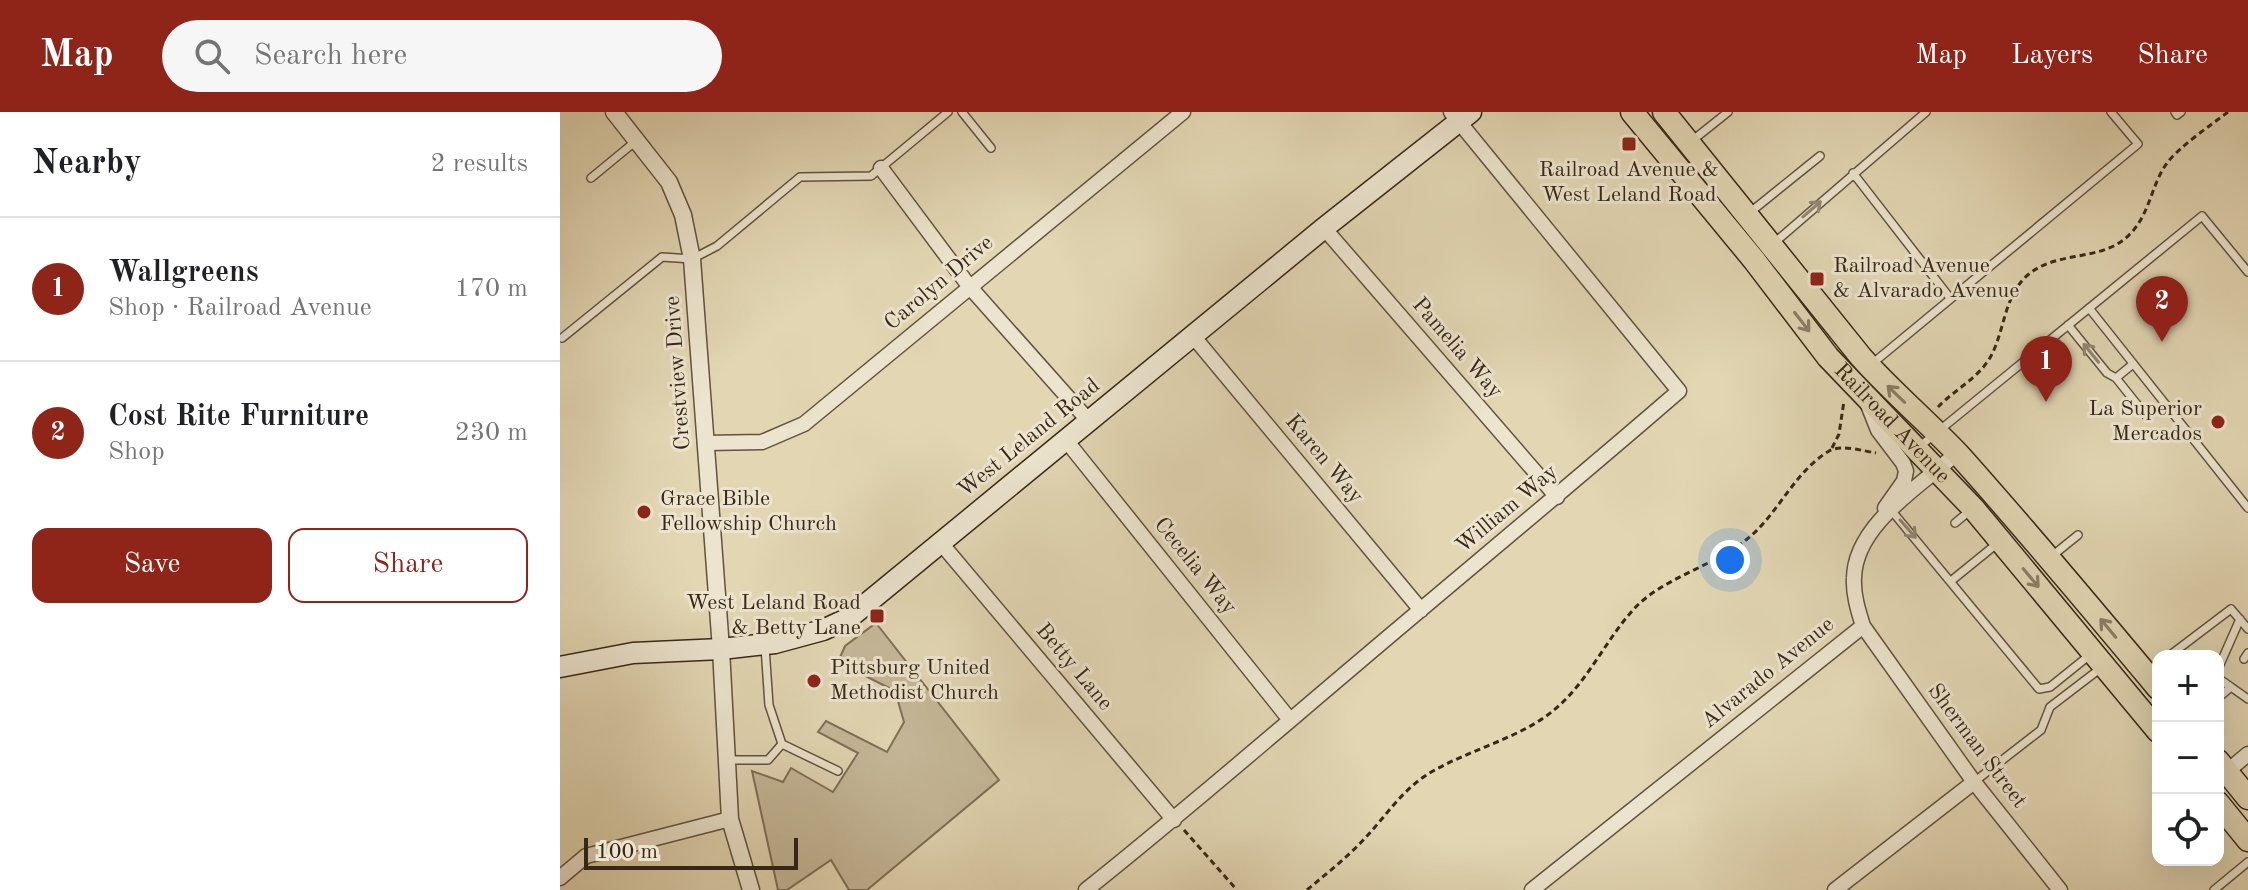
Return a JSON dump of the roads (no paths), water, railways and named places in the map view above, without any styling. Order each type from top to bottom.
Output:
[{"type":"highway","name":"Railroad Avenue","points":[[1632,112],[1869,366],[1957,453],[2152,673]]},
{"type":"highway","name":"Railroad Avenue","points":[[1664,112],[1746,215],[1762,253],[1854,397],[1908,453],[1938,471],[1973,508],[2152,724]]},
{"type":"highway","points":[[2224,773],[2248,798]]},
{"type":"highway","points":[[2224,810],[2248,840]]},
{"type":"main road","name":"West Leland Road","points":[[560,667],[633,653],[765,645],[823,630],[849,618],[1460,115]]},
{"type":"street","name":"Carolyn Drive","points":[[705,443],[762,442],[804,424],[1183,112]]},
{"type":"street","name":"Crestview Drive","points":[[617,113],[669,182],[683,215],[692,259],[721,649],[730,819],[751,890]]},
{"type":"street","name":"William Way","points":[[1086,890],[1174,820],[1679,391],[1460,115]]},
{"type":"street","points":[[881,168],[969,286],[1088,420]]},
{"type":"street","name":"Pamelia Way","points":[[1324,228],[1557,497]]},
{"type":"street","name":"Karen Way","points":[[1193,336],[1421,610]]},
{"type":"street","name":"Cecelia Way","points":[[1065,439],[1290,720]]},
{"type":"street","points":[[1874,526],[1904,481],[1908,453]]},
{"type":"street","name":"Alvarado Avenue","points":[[1532,890],[1863,626],[1855,598],[1854,576],[1859,553],[1874,526],[1957,453]]},
{"type":"street","name":"Betty Lane","points":[[940,542],[1174,820]]},
{"type":"street","name":"Sherman Street","points":[[1863,626],[1974,782],[2060,890]]},
{"type":"street","points":[[2224,768],[2248,754]]},
{"type":"street","points":[[1835,890],[1974,782]]},
{"type":"street","points":[[560,878],[586,856],[730,819]]},
{"type":"lane","points":[[562,338],[662,257],[692,259],[717,246],[800,177],[871,176],[948,112]]},
{"type":"lane","points":[[962,112],[991,148]]},
{"type":"lane","points":[[1762,253],[1926,112]]},
{"type":"lane","points":[[1869,366],[2138,144],[2111,112]]},
{"type":"lane","points":[[2175,112],[2177,115],[2181,112]]},
{"type":"lane","points":[[1689,144],[1723,114]]},
{"type":"lane","points":[[591,178],[637,140]]},
{"type":"lane","points":[[1746,215],[1820,156]]},
{"type":"lane","points":[[1853,173],[1950,298]]},
{"type":"lane","points":[[1908,453],[1932,429],[2068,325],[2202,216],[2248,272]]},
{"type":"lane","points":[[2089,308],[2248,508]]},
{"type":"lane","points":[[2068,325],[2148,418]]},
{"type":"lane","points":[[2116,378],[2133,364]]},
{"type":"lane","points":[[1955,523],[1973,508]]},
{"type":"lane","points":[[1891,510],[2039,689],[2050,687],[2099,659]]},
{"type":"lane","points":[[2050,558],[2078,535]]},
{"type":"lane","points":[[1951,581],[2000,541]]},
{"type":"lane","points":[[2177,650],[2231,609],[2248,629]]},
{"type":"lane","points":[[2224,655],[2240,619]]},
{"type":"lane","points":[[765,645],[769,705],[782,744],[838,771]]},
{"type":"lane","points":[[1974,782],[2041,730],[2050,707],[2099,659]]},
{"type":"lane","points":[[2224,681],[2245,695]]},
{"type":"lane","points":[[2224,691],[2230,684]]},
{"type":"lane","points":[[727,760],[768,760],[782,744]]},
{"type":"lane","points":[[2214,890],[2248,862]]},
{"type":"place","name":"Railroad Avenue & West Leland Road","points":[[1629,144]]},
{"type":"place","name":"Railroad Avenue & Alvarado Avenue","points":[[1817,279]]},
{"type":"place","name":"Cost Rite Furniture","points":[[2162,342]]},
{"type":"place","name":"Wallgreens","points":[[2046,402]]},
{"type":"place","name":"La Superior Mercados","points":[[2218,422]]},
{"type":"place","name":"Grace Bible Fellowship Church","points":[[644,512]]},
{"type":"place","name":"West Leland Road & Betty Lane","points":[[877,616]]},
{"type":"place","name":"Pittsburg United Methodist Church","points":[[814,681]]}]
